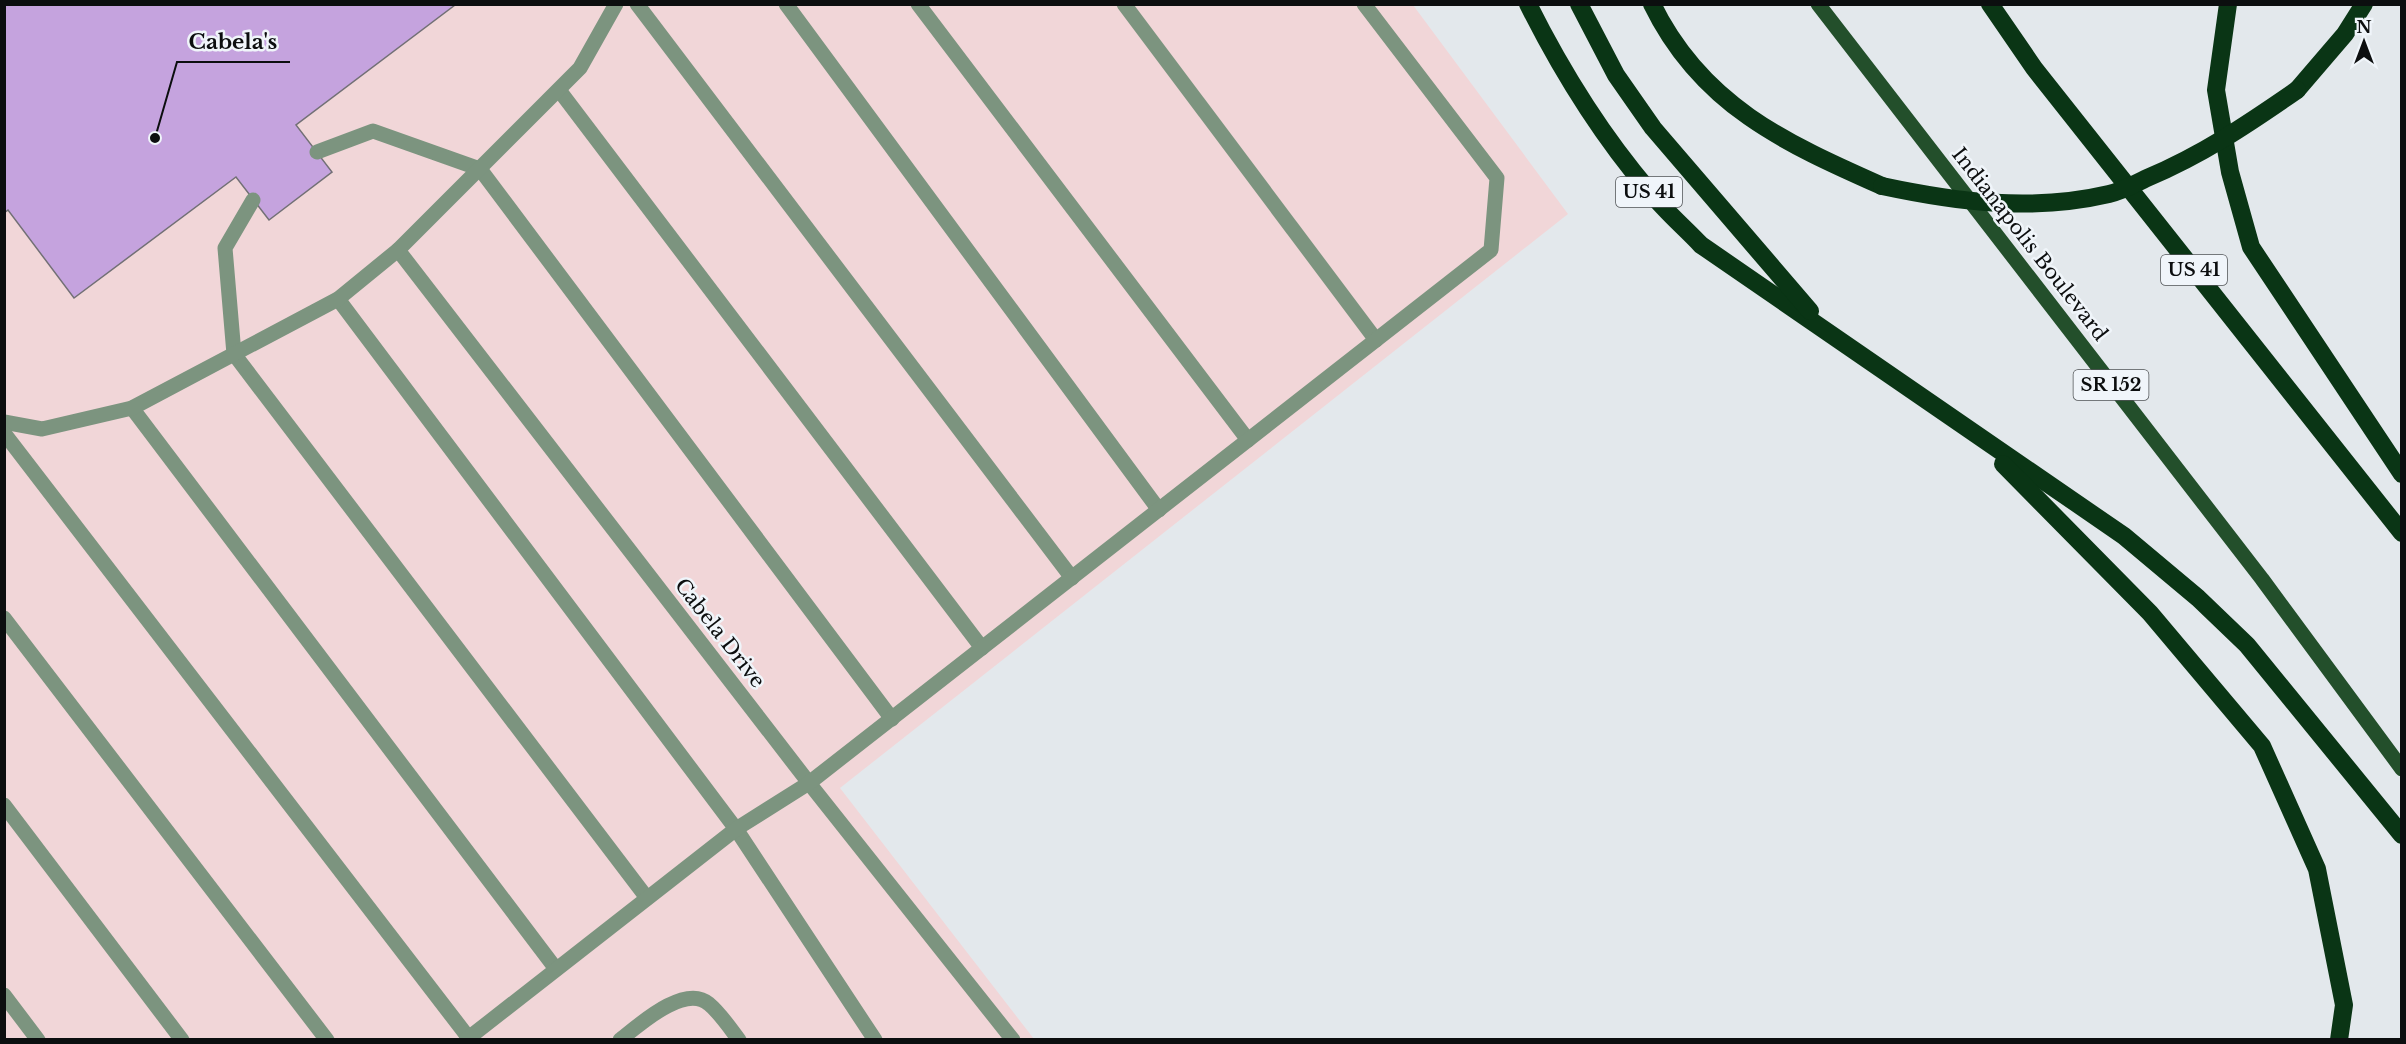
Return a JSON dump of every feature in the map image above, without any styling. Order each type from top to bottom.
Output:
[{"type":"highway","name":"US 41","points":[[1528,4],[1552,53],[1650,192],[1701,245],[2124,536],[2198,597],[2247,645],[2402,835]]},
{"type":"highway","points":[[1579,4],[1616,75],[1653,128],[1825,329]]},
{"type":"highway","points":[[1652,4],[1696,72],[1742,114],[1806,152],[1882,186],[1946,199],[2001,205],[2111,194],[2172,168],[2222,142],[2297,90],[2345,34],[2364,4]]},
{"type":"highway","name":"US 41","points":[[1990,4],[2034,68],[2402,533]]},
{"type":"highway","points":[[2228,4],[2216,90],[2230,172],[2251,247],[2402,474]]},
{"type":"highway","points":[[1974,434],[2150,613],[2262,746],[2317,869],[2344,1005],[2339,1040]]},
{"type":"main road","name":"Indianapolis Boulevard","points":[[1818,4],[2262,579],[2402,769]]},
{"type":"lane","points":[[4,422],[42,429],[132,408],[338,299],[398,250],[580,69],[616,4]]},
{"type":"lane","points":[[636,4],[1072,578]]},
{"type":"lane","points":[[786,4],[1159,510]]},
{"type":"lane","points":[[918,4],[1248,440]]},
{"type":"lane","points":[[1124,4],[1376,340]]},
{"type":"lane","points":[[4,433],[467,1038],[736,829],[809,783],[1491,250],[1497,178],[1364,4]]},
{"type":"lane","points":[[559,90],[982,648]]},
{"type":"lane","points":[[317,152],[373,131],[480,169],[892,719]]},
{"type":"lane","points":[[253,200],[225,248],[234,354],[647,898]]},
{"type":"lane","name":"Cabela Drive","points":[[398,250],[809,783],[1013,1040]]},
{"type":"lane","points":[[338,299],[736,829],[875,1040]]},
{"type":"lane","points":[[132,408],[556,969]]},
{"type":"lane","points":[[4,618],[327,1040]]},
{"type":"lane","points":[[4,805],[182,1040]]},
{"type":"lane","points":[[4,995],[38,1040]]},
{"type":"lane","points":[[620,1040],[665,1007],[687,998],[708,1002],[739,1040]]},
{"type":"shaded area","points":[[5,5],[1413,5],[1568,214],[840,788],[1034,1039],[5,1040]]},
{"type":"building","points":[[4,4],[455,5],[296,125],[332,172],[269,220],[236,177],[74,298],[8,210],[4,213]]},
{"type":"place","name":"Cabela's","points":[[155,138]]}]
